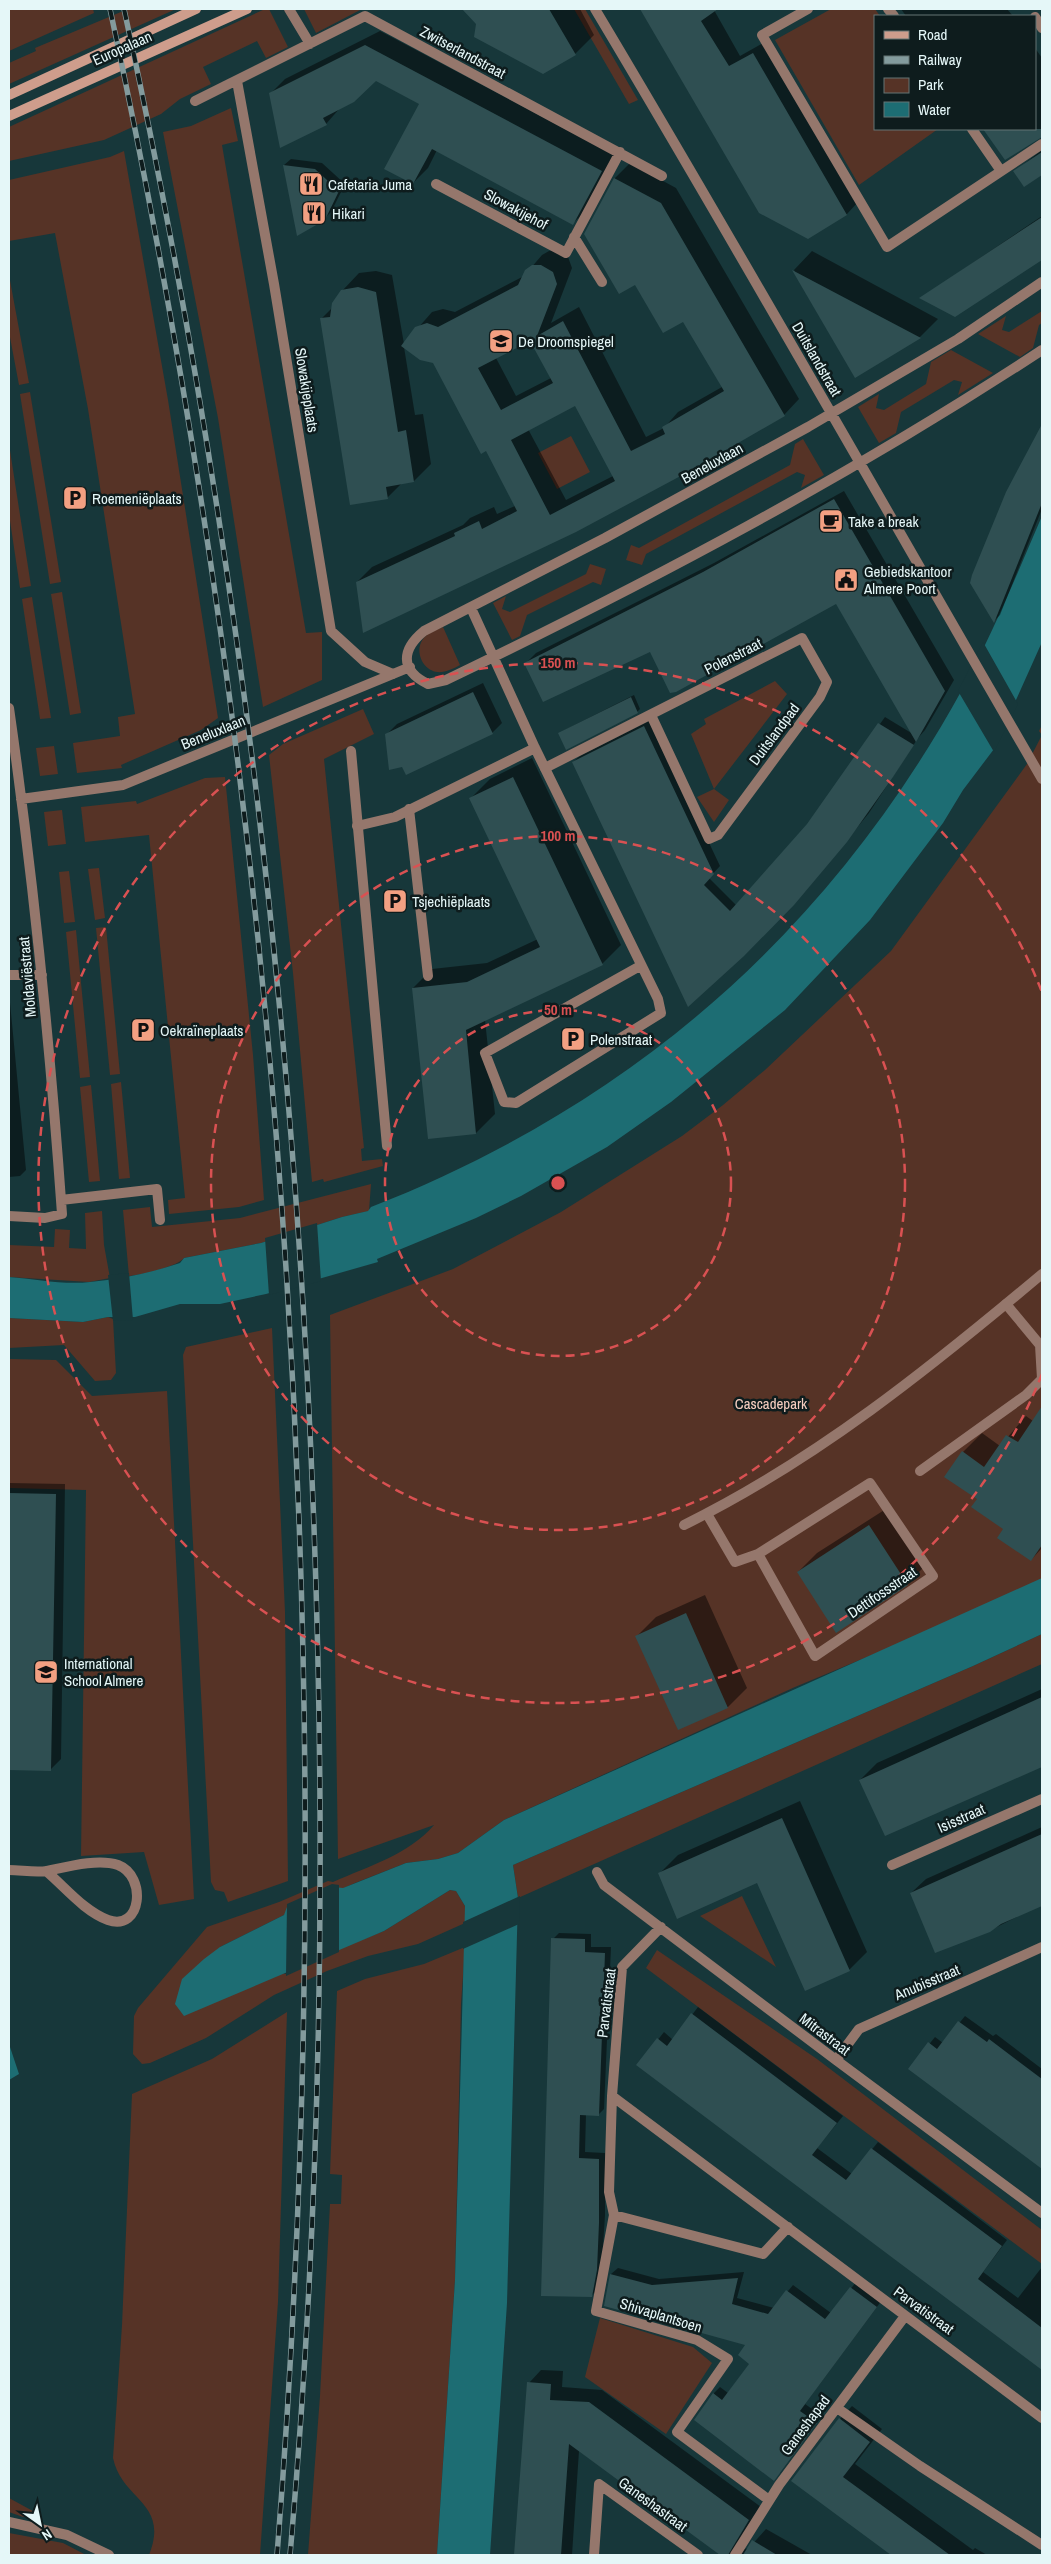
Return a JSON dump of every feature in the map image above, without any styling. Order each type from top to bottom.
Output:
[{"type":"street","name":"Europalaan","points":[[9,95],[196,9]]},
{"type":"street","name":"Europalaan","points":[[9,116],[247,9]]},
{"type":"street","points":[[289,9],[310,44]]},
{"type":"street","name":"Duitslandstraat","points":[[595,9],[709,200],[859,464],[1042,778]]},
{"type":"street","points":[[808,9],[762,36],[887,247],[1042,144]]},
{"type":"street","name":"Zwitserlandstraat","points":[[195,101],[364,16],[662,176]]},
{"type":"street","name":"Slowakijeplaats","points":[[237,80],[274,284],[332,631],[365,662],[393,674]]},
{"type":"street","points":[[973,130],[1001,171]]},
{"type":"street","name":"Slowakijehof","points":[[436,184],[566,253],[620,152]]},
{"type":"street","points":[[574,237],[602,282]]},
{"type":"street","name":"Beneluxlaan","points":[[21,799],[123,785],[410,667],[407,659],[410,643],[424,631],[605,538],[831,414],[958,339],[1042,282]]},
{"type":"street","points":[[410,667],[414,674],[428,684],[446,680],[622,594],[859,464],[1042,350]]},
{"type":"street","points":[[471,608],[535,748],[640,966],[658,999],[661,1013],[516,1103],[504,1102],[485,1053],[640,966]]},
{"type":"street","name":"Polenstraat","points":[[545,768],[802,638]]},
{"type":"street","name":"Duitslandpad","points":[[651,715],[709,839],[718,835],[820,697],[826,682],[802,638]]},
{"type":"street","name":"Moldaviëstraat","points":[[9,708],[12,755],[21,799],[42,975],[62,1214],[45,1218],[9,1216]]},
{"type":"street","points":[[357,826],[395,817],[535,748]]},
{"type":"street","points":[[351,751],[387,1146]]},
{"type":"street","points":[[409,810],[428,976]]},
{"type":"street","points":[[9,975],[42,975]]},
{"type":"street","points":[[61,1200],[158,1189],[160,1220]]},
{"type":"street","points":[[684,1525],[757,1486],[849,1427],[928,1368],[1042,1274]]},
{"type":"street","points":[[920,1472],[1026,1395],[1042,1380],[1041,1345],[1006,1304]]},
{"type":"street","name":"Dettifossstraat","points":[[707,1514],[736,1562],[758,1554],[870,1483],[933,1576],[815,1656],[758,1554]]},
{"type":"street","name":"Isisstraat","points":[[892,1865],[1042,1799]]},
{"type":"street","points":[[9,1870],[46,1871],[66,1865],[110,1863],[118,1865],[126,1870],[136,1886],[138,1897],[134,1911],[124,1920],[117,1922],[104,1918],[90,1910],[46,1871]]},
{"type":"street","name":"Mitrastraat","points":[[597,1872],[604,1884],[1042,2213]]},
{"type":"street","name":"Parvatistraat","points":[[614,2215],[609,2192],[612,2096],[622,1966],[661,1927]]},
{"type":"street","name":"Anubisstraat","points":[[836,2060],[859,2029],[1042,1947]]},
{"type":"street","name":"Parvatistraat","points":[[612,2096],[1042,2418]]},
{"type":"street","points":[[614,2215],[763,2254],[788,2227]]},
{"type":"street","name":"Shivaplantsoen","points":[[614,2215],[596,2311],[697,2340],[728,2359],[677,2432],[769,2500]]},
{"type":"street","name":"Ganeshapad","points":[[735,2555],[769,2500],[905,2316]]},
{"type":"street","points":[[837,2408],[920,2466],[1042,2545]]},
{"type":"street","name":"Ganeshastraat","points":[[594,2555],[599,2484],[698,2555]]},
{"type":"street","points":[[9,2522],[67,2535],[110,2555]]},
{"type":"green space","points":[[9,9],[93,9],[94,13],[9,51]]},
{"type":"green space","points":[[128,9],[176,9],[9,84],[9,63],[36,51],[35,48]]},
{"type":"green space","points":[[265,9],[269,9],[288,47],[266,58],[257,41],[203,67],[211,84],[180,99],[161,114],[104,140],[9,161],[9,127]]},
{"type":"green space","points":[[304,9],[362,9],[316,33]]},
{"type":"green space","points":[[574,9],[585,9],[638,100],[629,104]]},
{"type":"green space","points":[[831,9],[875,9],[879,15],[874,15],[874,130],[937,130],[859,185],[775,40]]},
{"type":"green space","points":[[231,108],[238,141],[222,145],[306,633],[322,632],[322,680],[263,707],[218,418],[163,132],[191,126]]},
{"type":"green space","points":[[124,151],[168,400],[218,718],[201,730],[121,765],[122,768],[77,773],[73,743],[120,736],[118,717],[135,714],[88,409],[55,233],[9,241],[9,180],[110,157]]},
{"type":"green space","points":[[9,275],[29,383],[19,385],[9,332]]},
{"type":"green space","points":[[1042,311],[1042,323],[1039,325],[1033,348],[1020,357],[978,334],[1006,316],[1002,330],[1009,332]]},
{"type":"green space","points":[[951,350],[993,373],[958,395],[962,382],[954,380],[901,412],[896,433],[879,443],[858,407],[879,394],[876,408],[884,410],[926,384],[931,362]]},
{"type":"green space","points":[[30,392],[61,582],[50,584],[20,394]]},
{"type":"green space","points":[[571,436],[590,472],[557,489],[538,453]]},
{"type":"green space","points":[[803,439],[824,475],[801,488],[805,475],[797,472],[646,554],[642,565],[626,560],[631,545],[639,548],[790,465],[795,444]]},
{"type":"green space","points":[[9,444],[31,586],[20,588],[9,514]]},
{"type":"green space","points":[[590,564],[606,569],[601,585],[593,582],[527,615],[520,636],[512,640],[493,603],[506,596],[502,609],[510,612],[586,574]]},
{"type":"green space","points":[[62,592],[81,713],[70,715],[51,594]]},
{"type":"green space","points":[[32,597],[51,718],[40,719],[22,599]]},
{"type":"green space","points":[[443,627],[460,665],[447,671],[436,672],[430,670],[422,662],[419,650],[423,639],[427,635]]},
{"type":"green space","points":[[775,681],[787,694],[714,789],[691,734],[706,724],[704,719]]},
{"type":"green space","points":[[363,709],[374,734],[324,759],[364,1148],[361,1149],[362,1161],[382,1159],[383,1166],[324,1182],[323,1179],[312,1182],[293,973],[269,755],[283,744]]},
{"type":"green space","name":"Cascadepark","points":[[1042,735],[1042,1584],[795,1687],[504,1820],[458,1853],[438,1859],[406,1863],[355,1883],[220,1947],[285,1974],[341,1948],[384,1931],[450,1890],[456,1891],[465,1906],[465,1923],[418,1944],[368,1956],[327,1971],[274,1995],[206,2038],[150,2063],[142,2064],[133,2054],[134,2016],[138,2008],[207,1927],[279,1902],[328,1881],[333,1882],[374,1865],[412,1844],[434,1825],[338,1859],[330,1315],[453,1269],[561,1212],[682,1136],[723,1105],[765,1070],[891,951],[1027,764]]},
{"type":"green space","points":[[54,746],[58,774],[40,776],[36,748]]},
{"type":"green space","points":[[225,777],[253,1055],[264,1200],[239,1207],[169,1214],[168,1200],[185,1198],[149,835],[85,842],[81,807],[136,801],[137,804],[205,778]]},
{"type":"green space","points":[[714,789],[729,800],[714,822],[697,797]]},
{"type":"green space","points":[[62,810],[66,844],[48,846],[44,812]]},
{"type":"green space","points":[[99,868],[105,918],[95,920],[88,869]]},
{"type":"green space","points":[[69,871],[75,922],[64,923],[59,872]]},
{"type":"green space","points":[[106,927],[120,1074],[110,1075],[96,928]]},
{"type":"green space","points":[[76,930],[90,1077],[80,1078],[66,932]]},
{"type":"green space","points":[[121,1082],[130,1178],[119,1179],[111,1084]]},
{"type":"green space","points":[[91,1085],[100,1181],[89,1182],[80,1087]]},
{"type":"green space","points":[[371,1184],[369,1211],[342,1217],[261,1243],[184,1258],[166,1267],[129,1276],[123,1210],[150,1207],[152,1227],[240,1218]]},
{"type":"green space","points":[[102,1211],[104,1245],[110,1278],[89,1282],[9,1277],[9,1245],[54,1247],[55,1229],[70,1230],[69,1248],[86,1249],[85,1213]]},
{"type":"green space","points":[[108,1317],[113,1319],[116,1373],[111,1380],[95,1381],[64,1345],[9,1348],[9,1318],[83,1322]]},
{"type":"green space","points":[[272,1328],[285,1612],[288,1881],[228,1902],[224,1892],[215,1890],[211,1882],[183,1355],[186,1347]]},
{"type":"green space","points":[[9,1359],[56,1360],[92,1396],[167,1391],[194,1899],[159,1905],[144,1852],[81,1856],[86,1490],[9,1488]]},
{"type":"green space","points":[[1042,1634],[1042,1664],[518,1898],[513,1865],[973,1666]]},
{"type":"green space","points":[[742,1896],[776,1967],[700,1916]]},
{"type":"green space","points":[[465,1947],[461,2004],[455,2280],[437,2555],[308,2555],[320,2396],[330,2204],[341,2204],[342,2175],[330,2174],[337,1991],[365,1979],[424,1964]]},
{"type":"green space","points":[[657,1950],[817,2059],[1042,2230],[1042,2264],[646,1968]]},
{"type":"green space","points":[[287,2012],[278,2302],[260,2555],[149,2555],[154,2537],[153,2524],[149,2512],[125,2484],[113,2458],[122,2325],[132,2094],[212,2059]]},
{"type":"green space","points":[[600,2318],[693,2347],[712,2363],[666,2434],[585,2377]]},
{"type":"green space","points":[[9,2498],[42,2516],[41,2518],[23,2517],[9,2512]]},
{"type":"green space","points":[[9,2533],[63,2543],[86,2555],[9,2555]]},
{"type":"water","points":[[1042,516],[1042,642],[994,749],[963,790],[943,823],[870,920],[785,1010],[671,1102],[607,1147],[521,1196],[476,1218],[377,1259],[378,1262],[266,1294],[220,1304],[180,1304],[135,1317],[108,1317],[83,1322],[9,1318],[9,1277],[70,1283],[90,1282],[147,1273],[180,1263],[184,1258],[261,1243],[342,1217],[368,1211],[371,1207],[466,1166],[554,1117],[637,1063],[714,1002],[785,933],[850,859],[909,777],[963,688],[995,625]]},
{"type":"water","points":[[1042,1578],[1042,1634],[973,1666],[513,1865],[518,1898],[507,2303],[490,2555],[437,2555],[455,2280],[465,1906],[456,1891],[450,1890],[384,1931],[184,2016],[175,2004],[182,1979],[220,1947],[284,1915],[287,1907],[333,1887],[343,1888],[406,1863],[438,1859],[458,1853],[504,1820]]},
{"type":"water","points":[[9,2044],[19,2074],[9,2080]]},
{"type":"pier","points":[[983,642],[1018,704],[994,752],[958,691]]},
{"type":"pier","points":[[317,1223],[321,1281],[269,1295],[265,1238]]},
{"type":"pier","points":[[129,1273],[133,1320],[113,1321],[108,1275]]},
{"type":"pier","points":[[332,1884],[339,1885],[339,1952],[286,1976],[287,1904]]},
{"type":"pier","points":[[520,1896],[519,1924],[463,1949],[463,1922]]},
{"type":"building","points":[[462,9],[549,9],[576,55],[543,74],[474,37],[476,24]]},
{"type":"building","points":[[640,9],[718,9],[701,21],[729,66],[753,53],[847,215],[808,239],[759,213]]},
{"type":"building","points":[[365,45],[602,171],[573,225],[432,149],[413,184],[384,169],[419,104],[376,81],[354,102],[323,118],[327,125],[280,148],[269,93]]},
{"type":"building","points":[[1042,129],[1042,137],[1005,160],[984,130]]},
{"type":"building","points":[[1042,152],[1042,175],[1024,187],[1013,171]]},
{"type":"building","points":[[283,165],[315,169],[339,191],[325,220],[297,236]]},
{"type":"building","points":[[614,178],[661,203],[785,416],[688,472],[576,532],[363,633],[356,582],[455,536],[454,533],[479,521],[482,529],[517,511],[486,451],[481,454],[433,363],[420,360],[401,346],[415,327],[427,323],[438,327],[518,285],[525,270],[532,265],[541,265],[553,272],[557,284],[537,336],[563,321],[631,451],[665,434],[662,427],[724,391],[683,322],[663,333],[635,285],[619,294],[584,234]],"holes":[[[530,341],[553,383],[501,410],[478,368]],[[575,406],[615,481],[550,515],[511,440]]]},
{"type":"building","points":[[1042,217],[1042,260],[955,317],[919,298]]},
{"type":"building","points":[[792,270],[921,338],[855,378]]},
{"type":"building","points":[[358,287],[376,292],[398,432],[406,430],[414,482],[386,487],[388,499],[350,505],[320,318],[330,317],[332,303],[341,290]]},
{"type":"building","points":[[1042,424],[1042,503],[994,623],[970,583],[1006,492]]},
{"type":"building","points":[[834,499],[945,691],[916,742],[836,604],[676,692],[670,693],[650,652],[543,702],[524,663],[703,572]]},
{"type":"building","points":[[473,692],[493,734],[406,775],[402,767],[389,770],[385,734]]},
{"type":"building","points":[[631,697],[638,713],[566,750],[558,733]]},
{"type":"building","points":[[878,723],[914,745],[893,777],[847,842],[794,905],[744,956],[688,1007],[572,762],[644,726],[714,874],[704,885],[730,911],[807,824]]},
{"type":"building","points":[[513,777],[603,965],[466,1030],[476,1134],[428,1139],[412,988],[467,982],[540,947],[469,798]]},
{"type":"building","points":[[1042,1406],[1042,1545],[1031,1561],[997,1538],[1003,1529],[971,1507],[977,1499],[944,1477],[962,1451],[984,1467],[1006,1435],[1018,1442]]},
{"type":"building","points":[[9,1493],[56,1494],[51,1771],[9,1770]]},
{"type":"building","points":[[869,1525],[908,1585],[836,1633],[797,1572]]},
{"type":"building","points":[[686,1613],[728,1708],[678,1730],[635,1636]]},
{"type":"building","points":[[1042,1697],[1042,1767],[885,1836],[859,1780]]},
{"type":"building","points":[[782,1818],[850,1971],[805,1991],[757,1883],[677,1919],[658,1873]]},
{"type":"building","points":[[1042,1834],[1042,1906],[1001,1924],[990,1932],[935,1953],[910,1893]]},
{"type":"building","points":[[551,1938],[585,1939],[585,1952],[605,1953],[599,2116],[580,2115],[579,2158],[599,2159],[597,2270],[592,2297],[541,2296]]},
{"type":"building","points":[[691,2013],[837,2123],[812,2155],[846,2180],[871,2148],[1002,2246],[978,2279],[1042,2328],[1042,2370],[636,2065],[657,2038],[667,2046]]},
{"type":"building","points":[[958,2021],[987,2042],[989,2039],[1042,2079],[1042,2169],[908,2069],[928,2042],[937,2049]]},
{"type":"building","points":[[610,2274],[652,2285],[738,2278],[732,2304],[768,2314],[786,2290],[825,2319],[850,2287],[877,2307],[800,2411],[817,2423],[774,2481],[694,2420],[713,2393],[722,2400],[749,2364],[738,2355],[745,2345],[604,2306]]},
{"type":"building","points":[[527,2382],[551,2384],[550,2400],[589,2402],[749,2520],[728,2555],[720,2555],[569,2444],[561,2555],[514,2555]]},
{"type":"building","points":[[839,2418],[870,2442],[843,2477],[950,2555],[891,2555],[791,2481]]},
{"type":"building","points":[[752,2540],[777,2555],[743,2555]]},
{"type":"railway","points":[[110,9],[172,323],[222,639],[260,957],[286,1276],[302,1595],[305,1915],[297,2235],[277,2555]]},
{"type":"railway","points":[[124,9],[159,177],[190,347],[218,516],[243,687],[282,1029],[296,1200],[314,1520],[318,1668],[320,1964],[310,2260],[302,2407],[290,2555]]},
{"type":"place","name":"Cafetaria Juma","points":[[311,184]]},
{"type":"place","name":"Hikari","points":[[314,213]]},
{"type":"place","name":"De Droomspiegel","points":[[501,341]]},
{"type":"place","name":"Roemeniëplaats","points":[[75,498]]},
{"type":"place","name":"Take a break","points":[[831,521]]},
{"type":"place","name":"Gebiedskantoor Almere Poort","points":[[846,580]]},
{"type":"place","name":"Tsjechiëplaats","points":[[395,901]]},
{"type":"place","name":"Oekraïneplaats","points":[[143,1030]]},
{"type":"place","name":"Polenstraat","points":[[573,1039]]},
{"type":"place","name":"International School Almere","points":[[46,1672]]}]
